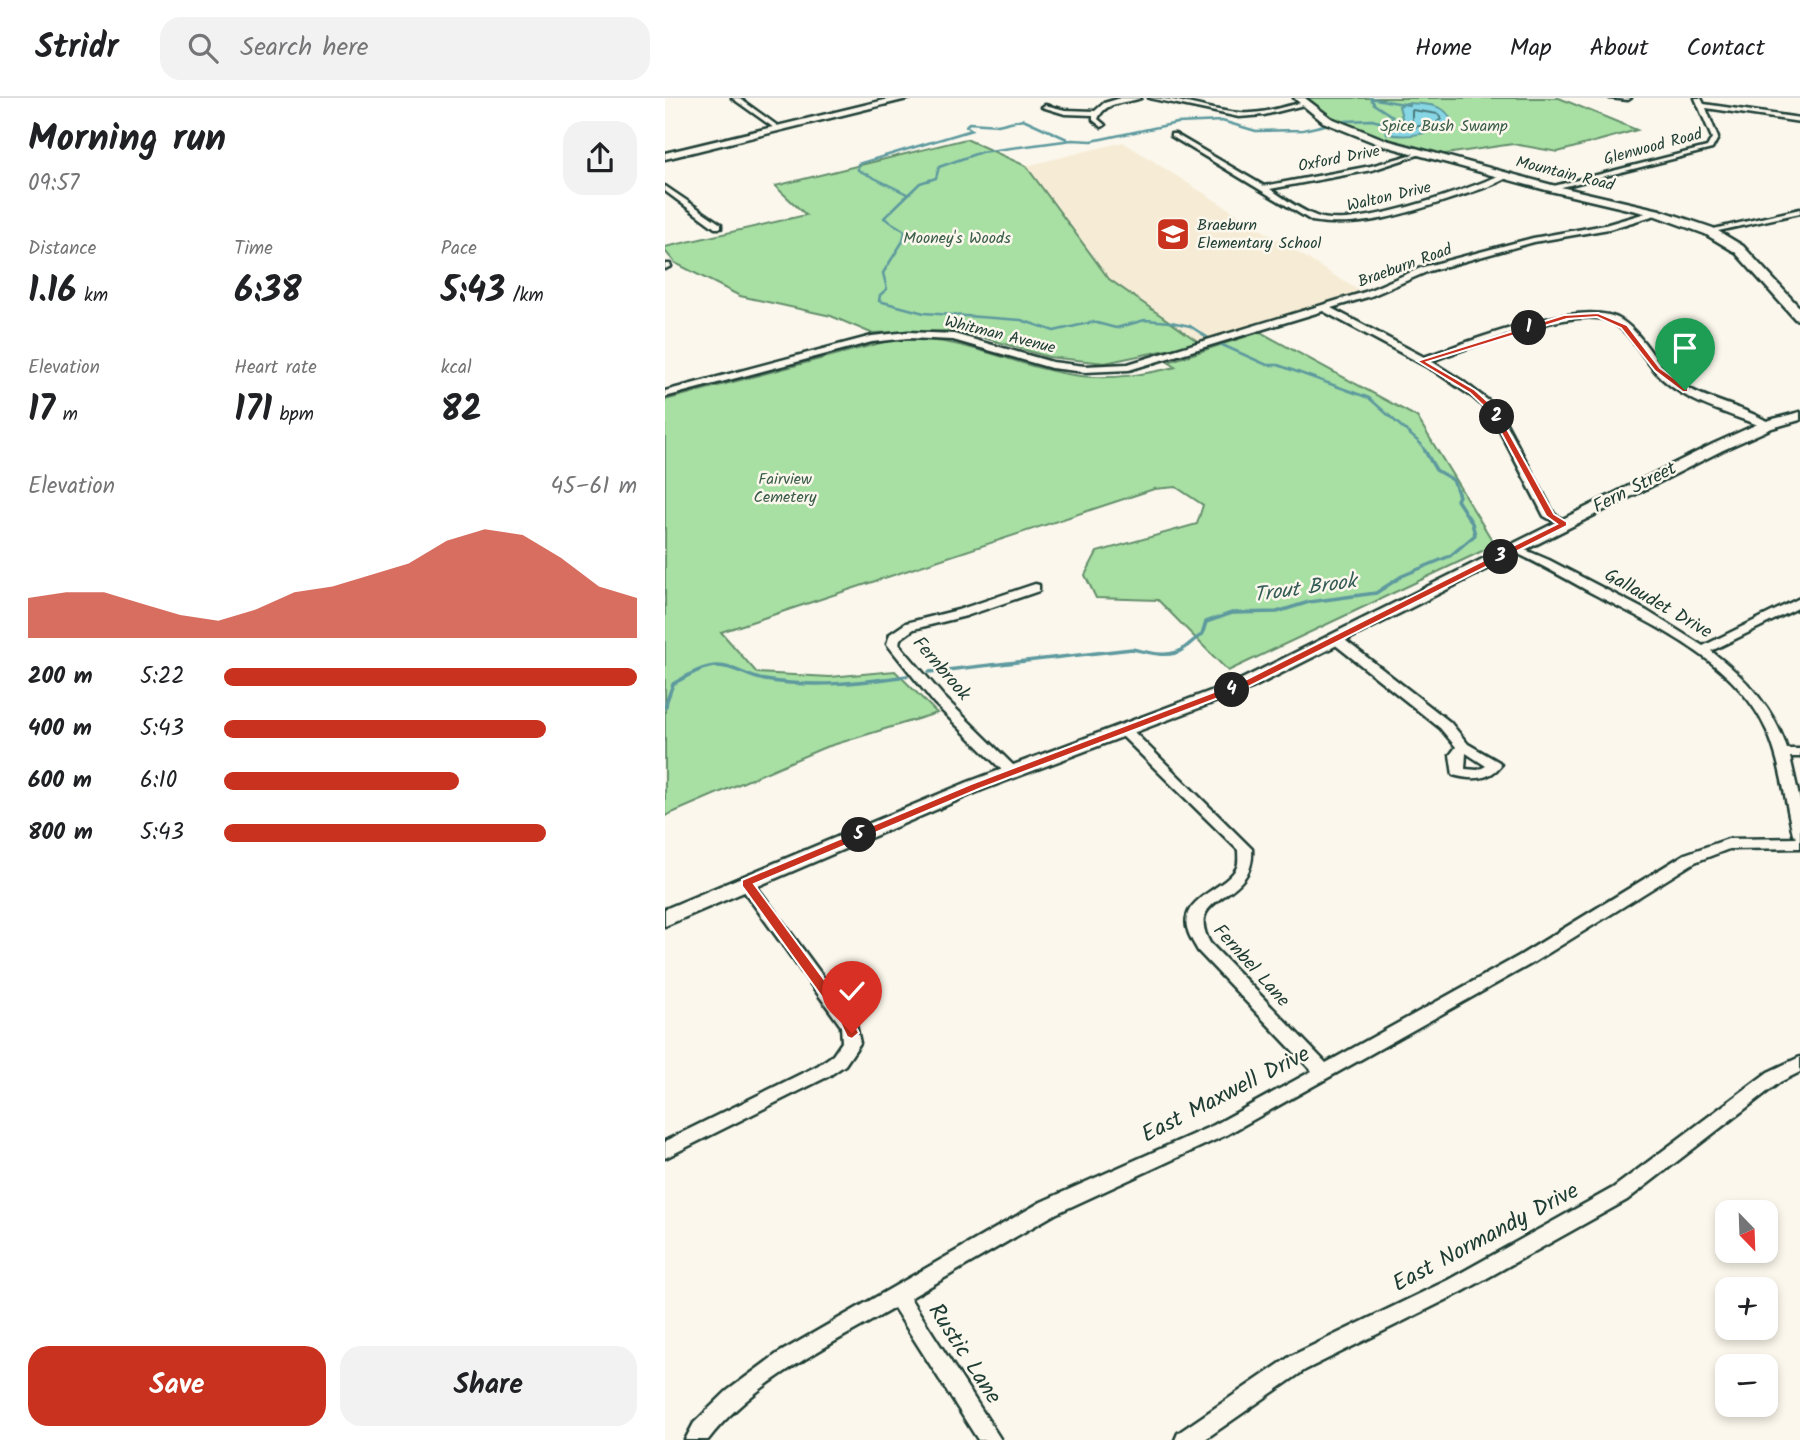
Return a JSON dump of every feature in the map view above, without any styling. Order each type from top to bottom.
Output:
[{"type":"main road","points":[[665,157],[906,98]]},
{"type":"main road","name":"Mountain Road","points":[[1302,101],[1320,116],[1353,132],[1419,153],[1550,188],[1656,212],[1709,231],[1739,248],[1800,315]]},
{"type":"street","points":[[735,98],[779,129]]},
{"type":"street","points":[[1045,107],[1065,112],[1096,113],[1106,105],[1138,98]]},
{"type":"street","points":[[1152,98],[1243,115],[1302,101]]},
{"type":"street","points":[[1612,98],[1628,98]]},
{"type":"street","points":[[1700,102],[1800,120]]},
{"type":"street","name":"Glenwood Road","points":[[1550,188],[1710,148],[1715,138],[1700,102]]},
{"type":"street","points":[[1096,113],[1095,119],[1102,125]]},
{"type":"street","name":"Walton Drive","points":[[1173,135],[1315,219],[1341,223],[1450,197],[1506,176]]},
{"type":"street","name":"Oxford Drive","points":[[1263,188],[1372,168],[1419,153]]},
{"type":"street","points":[[665,188],[718,226]]},
{"type":"street","points":[[1709,231],[1800,211]]},
{"type":"street","name":"Braeburn Road","points":[[1206,346],[1368,294],[1426,269],[1533,240],[1606,227],[1656,212]]},
{"type":"street","points":[[1325,307],[1472,391],[1494,410],[1550,516],[1564,524]]},
{"type":"street","points":[[1421,361],[1566,317],[1598,315],[1624,327],[1657,370],[1670,381],[1767,425]]},
{"type":"street","name":"Whitman Avenue","points":[[665,394],[893,336],[954,337],[1051,365],[1085,369],[1129,367],[1206,346]]},
{"type":"street","name":"Fern Street","points":[[665,918],[1012,772],[1246,684],[1767,425],[1800,416]]},
{"type":"street","name":"Gallaudet Drive","points":[[1516,549],[1646,616],[1702,650],[1736,680],[1764,713],[1774,731],[1800,834]]},
{"type":"street","name":"Fernbrook","points":[[1012,772],[939,700],[893,644],[894,637],[909,626],[963,613],[1035,587]]},
{"type":"street","points":[[1702,650],[1800,602]]},
{"type":"street","points":[[1337,640],[1445,725],[1462,747]]},
{"type":"street","name":"Fernbel Lane","points":[[1125,731],[1245,849],[1247,864],[1241,875],[1199,909],[1195,921],[1196,934],[1204,947],[1324,1072]]},
{"type":"street","points":[[1780,753],[1800,753]]},
{"type":"street","name":"East Maxwell Drive","points":[[696,1440],[702,1430],[734,1398],[784,1361],[1048,1208],[1202,1139],[1324,1072],[1525,960],[1702,852],[1741,843],[1800,843]]},
{"type":"street","points":[[665,1150],[823,1072],[839,1060],[851,1042],[849,1025],[746,883]]},
{"type":"street","name":"East Normandy Drive","points":[[1186,1440],[1299,1363],[1455,1286],[1620,1194],[1774,1077],[1800,1064]]},
{"type":"street","name":"Rustic Lane","points":[[897,1295],[990,1440]]},
{"type":"shaded area","name":"Braeburn Elementary School","points":[[1123,142],[1363,293],[1200,343],[1109,279],[1026,166]]},
{"type":"green space","name":"Spice Bush Swamp","points":[[1306,98],[1559,98],[1637,130],[1558,152],[1513,144],[1439,155],[1373,138],[1335,121]]},
{"type":"green space","name":"Mooney's Woods","points":[[966,139],[1026,166],[1109,279],[1200,343],[1105,363],[1048,357],[978,336],[949,331],[871,333],[831,316],[740,296],[675,263],[665,251],[665,247],[806,215],[775,186]]},
{"type":"green space","name":"Fairview Cemetery","points":[[1260,332],[1417,417],[1495,545],[1228,671],[1158,600],[1096,598],[1085,575],[1097,552],[1197,524],[1203,505],[1176,487],[1154,489],[721,632],[757,673],[830,677],[895,671],[937,713],[823,748],[665,816],[665,400],[888,341],[940,342],[964,346],[1056,372],[1117,377],[1176,367],[1168,362]]},
{"type":"water","points":[[1406,103],[1439,108],[1449,115],[1451,121],[1420,134],[1387,134],[1386,130],[1400,125],[1403,121],[1399,106]]},
{"type":"waterway","name":"Trout Brook","points":[[1370,98],[1409,105]]},
{"type":"waterway","points":[[1371,99],[1375,105],[1392,116],[1392,120],[1388,122]]},
{"type":"waterway","name":"Trout Brook","points":[[907,194],[858,170],[858,164],[972,130],[966,126],[969,123],[998,125],[1023,119],[1067,139]]},
{"type":"waterway","name":"Trout Brook","points":[[1345,121],[1372,120],[1402,128]]},
{"type":"waterway","name":"Trout Brook","points":[[1210,339],[1190,326],[1171,322],[1145,320],[1116,328],[1093,322],[1054,331],[1021,320],[924,313],[879,301],[880,295],[887,289],[883,273],[903,241],[905,231],[884,218],[920,183],[936,178],[939,167],[981,152],[1072,140],[1092,141],[1177,123],[1222,121],[1256,131],[1303,130],[1325,125]]},
{"type":"waterway","name":"Trout Brook","points":[[1220,344],[1267,365],[1278,365],[1369,398],[1421,444],[1426,453]]},
{"type":"waterway","name":"Trout Brook","points":[[929,672],[1132,649],[1172,654],[1202,635],[1206,622],[1232,613],[1277,612],[1309,602],[1376,593],[1402,576],[1450,556],[1475,535],[1472,523],[1457,500],[1459,496],[1453,480],[1436,470],[1425,451]]},
{"type":"waterway","name":"Trout Brook","points":[[665,706],[673,684],[712,666],[730,668],[765,680],[800,684],[907,676]]},
{"type":"place","name":"Braeburn Elementary School","points":[[1173,234]]},
{"type":"route","points":[[852,1033],[846,1020],[746,883],[975,786],[1165,717],[1246,684],[1564,524],[1550,516],[1494,410],[1472,391],[1421,361],[1566,317],[1598,315],[1624,327],[1657,370],[1685,390]]}]
